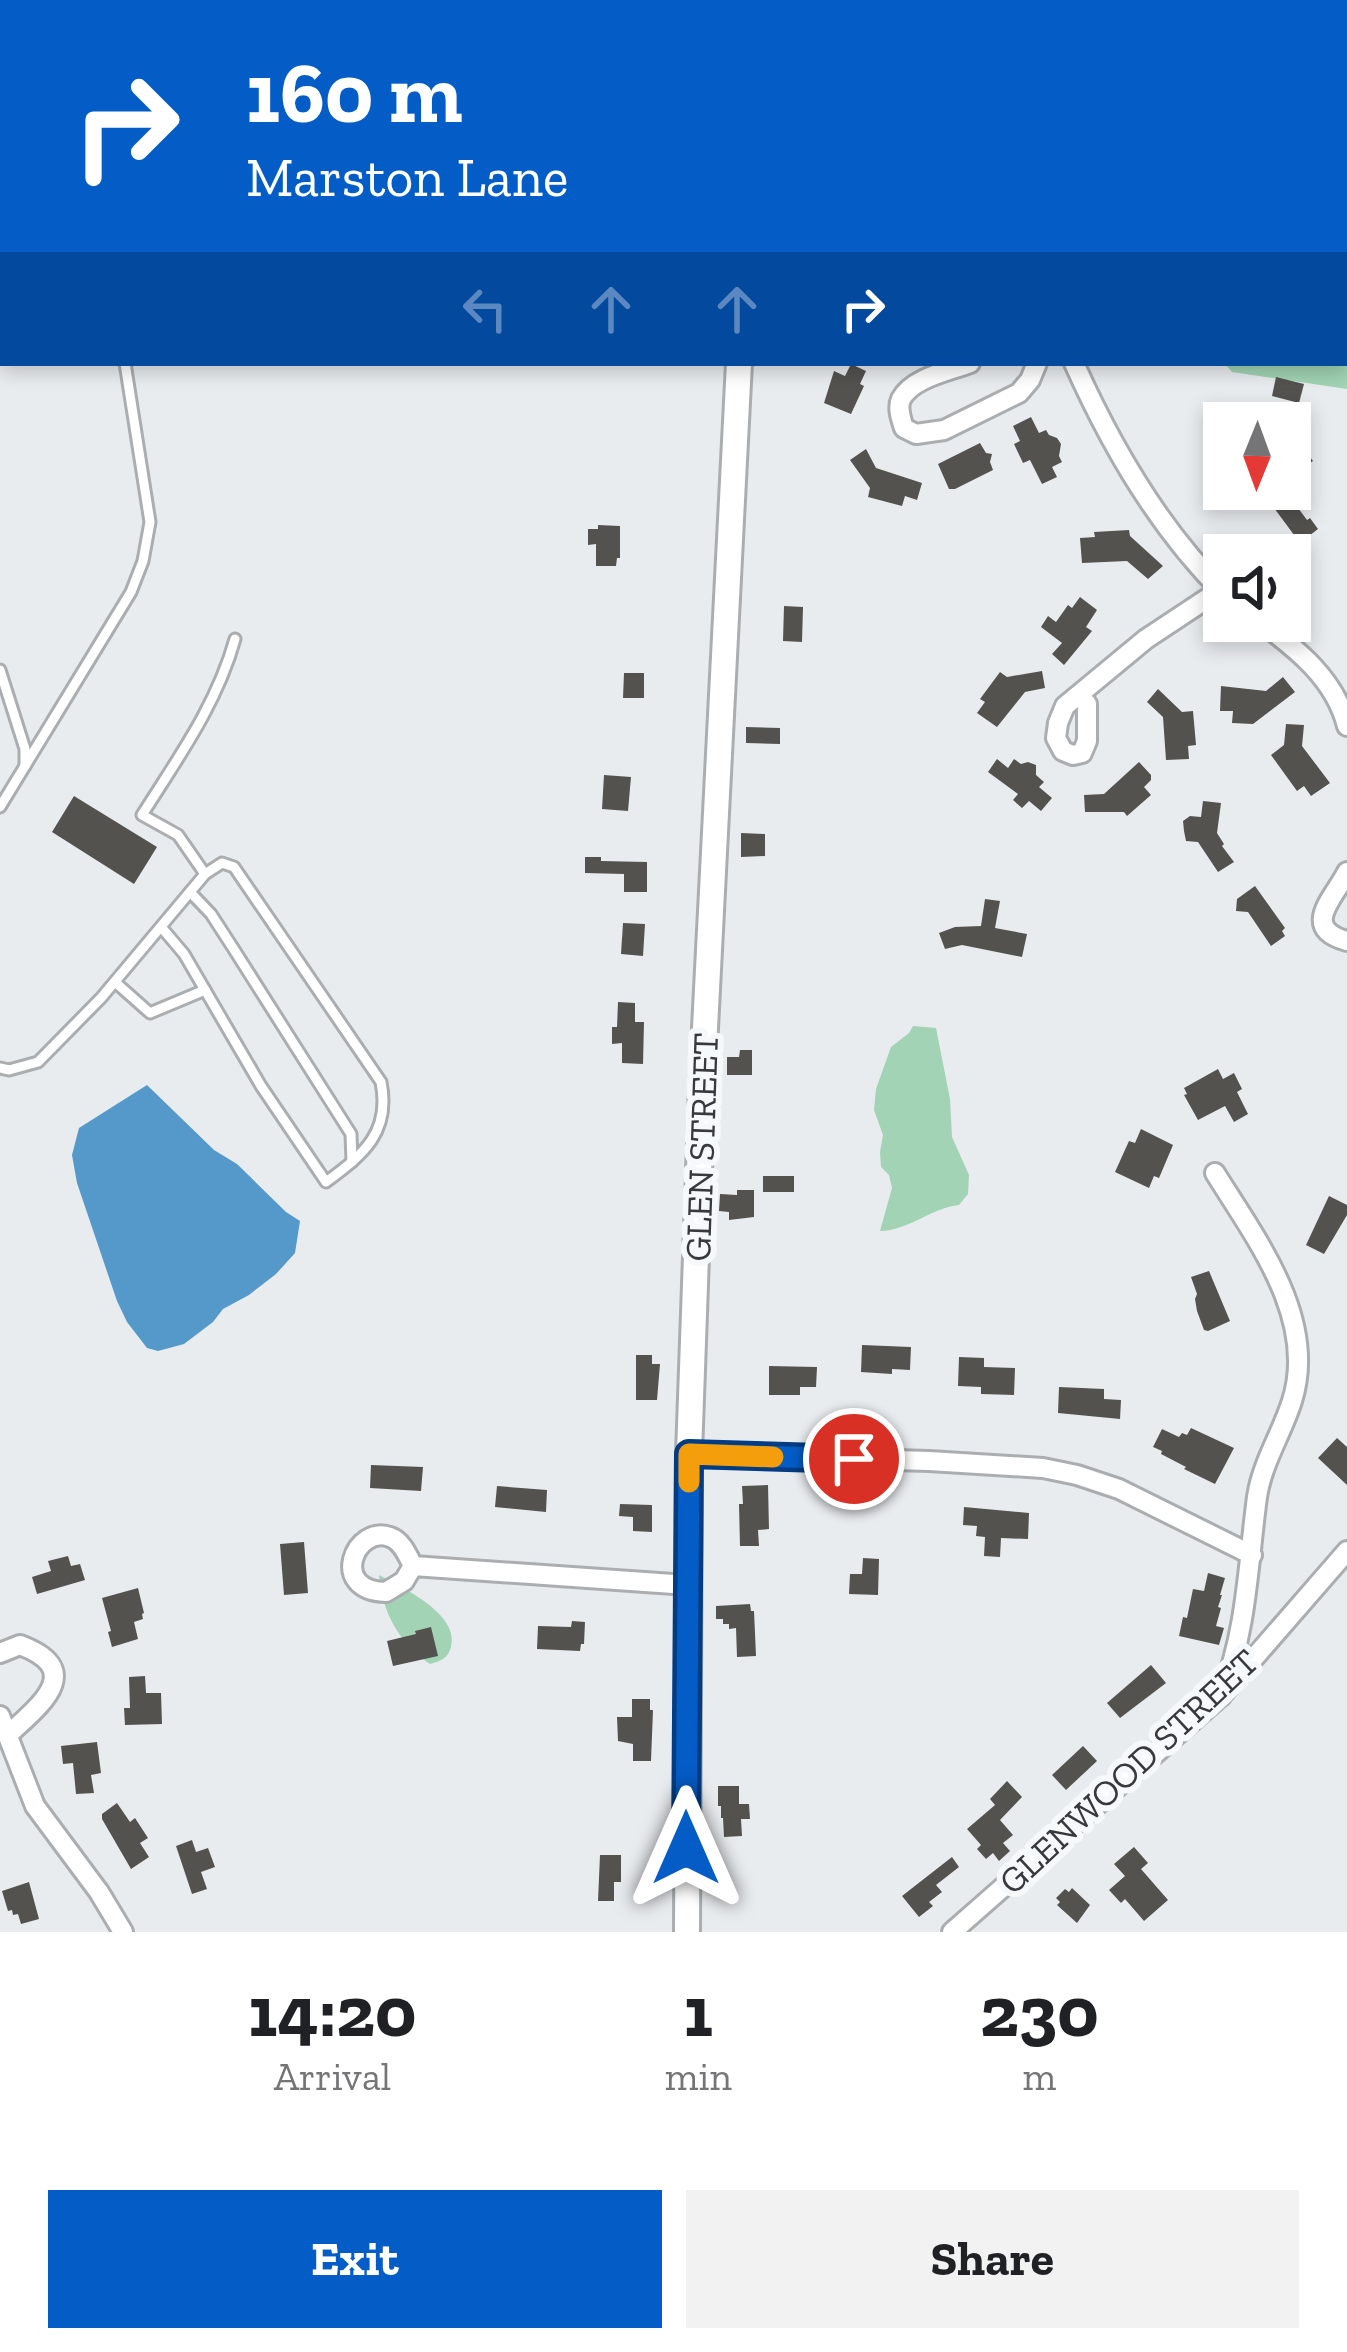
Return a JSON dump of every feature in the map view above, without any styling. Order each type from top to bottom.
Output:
[{"type":"street","name":"GLEN STREET","points":[[687,1932],[689,1454],[703,1067],[739,366]]},
{"type":"street","points":[[962,366],[919,383],[902,397],[899,410],[904,428],[916,434],[944,430],[1019,393],[1036,366]]},
{"type":"street","points":[[1075,366],[1126,463],[1172,536],[1203,571]]},
{"type":"street","points":[[1079,695],[1146,639],[1203,604]]},
{"type":"street","points":[[1287,642],[1334,691],[1347,727]]},
{"type":"street","points":[[1346,877],[1323,911],[1324,927],[1333,937],[1347,941]]},
{"type":"street","points":[[1215,1173],[1276,1270],[1300,1367],[1258,1491],[1242,1630],[1221,1696]]},
{"type":"street","points":[[689,1454],[1042,1468],[1119,1490],[1252,1555]]},
{"type":"street","name":"GLENWOOD STREET","points":[[952,1932],[1221,1696],[1347,1551]]},
{"type":"street","points":[[413,1566],[688,1586]]},
{"type":"street","points":[[0,1653],[20,1645],[37,1651],[50,1664],[54,1679],[46,1700],[4,1725],[35,1806],[99,1892],[122,1932]]},
{"type":"lane","points":[[0,807],[131,592],[142,561],[150,522],[125,366]]},
{"type":"lane","points":[[206,874],[178,835],[142,815],[208,710],[235,639]]},
{"type":"lane","points":[[0,670],[25,749],[25,766]]},
{"type":"lane","points":[[0,1068],[38,1062],[221,863],[234,867],[381,1082],[385,1104],[378,1130],[352,1162],[326,1182],[261,1086],[184,954],[162,928]]},
{"type":"lane","points":[[190,892],[233,947],[351,1134],[352,1162]]},
{"type":"lane","points":[[115,982],[150,1013],[205,989]]},
{"type":"green space","points":[[1227,366],[1347,366],[1347,389],[1232,372]]},
{"type":"green space","points":[[913,1026],[936,1028],[952,1137],[969,1175],[968,1194],[959,1205],[880,1231],[892,1188],[881,1167],[883,1135],[874,1110],[876,1089],[891,1047]]},
{"type":"green space","points":[[379,1575],[439,1613],[451,1635],[444,1658],[430,1664],[401,1636],[388,1614]]},
{"type":"water","points":[[147,1085],[214,1150],[237,1164],[300,1221],[295,1253],[276,1274],[223,1309],[184,1344],[158,1351],[147,1348],[117,1301],[72,1155],[79,1128]]},
{"type":"building","points":[[850,366],[866,371],[851,414],[824,403],[834,371],[845,376]]},
{"type":"building","points":[[1276,377],[1304,384],[1299,402],[1272,396]]},
{"type":"building","points":[[1031,417],[1039,433],[1046,430],[1061,444],[1062,462],[1052,467],[1057,477],[1042,484],[1030,460],[1023,463],[1014,444],[1020,441],[1013,426]]},
{"type":"building","points":[[980,443],[992,454],[993,470],[949,489],[938,464]]},
{"type":"building","points":[[866,449],[876,468],[922,483],[917,500],[905,496],[902,506],[868,497],[870,488],[850,460]]},
{"type":"building","points":[[1276,510],[1300,510],[1318,529],[1311,534],[1293,534]]},
{"type":"building","points":[[598,525],[620,526],[616,566],[596,566],[596,544],[588,545],[588,529],[598,529]]},
{"type":"building","points":[[1129,530],[1163,566],[1148,579],[1127,561],[1082,563],[1080,538],[1095,537],[1094,532]]},
{"type":"building","points":[[1080,597],[1097,610],[1086,627],[1092,631],[1064,665],[1052,654],[1062,643],[1041,627],[1048,616],[1056,622]]},
{"type":"building","points":[[784,606],[803,607],[802,642],[783,641]]},
{"type":"building","points":[[1042,671],[1045,688],[1025,692],[997,727],[977,713],[985,702],[980,699],[1000,672],[1007,677]]},
{"type":"building","points":[[624,673],[644,673],[644,698],[623,698]]},
{"type":"building","points":[[1283,677],[1295,692],[1253,724],[1232,723],[1233,711],[1220,711],[1221,686],[1266,691]]},
{"type":"building","points":[[1158,689],[1182,712],[1193,711],[1196,745],[1188,746],[1189,759],[1166,760],[1163,717],[1147,702]]},
{"type":"building","points":[[1286,724],[1304,725],[1302,746],[1330,783],[1311,796],[1304,786],[1297,791],[1271,755],[1284,745]]},
{"type":"building","points":[[746,727],[780,728],[780,744],[746,743]]},
{"type":"building","points":[[997,759],[1008,768],[1014,759],[1036,765],[1036,775],[1044,782],[1039,787],[1052,798],[1041,811],[1029,801],[1022,808],[1013,800],[1018,794],[988,772]]},
{"type":"building","points":[[1139,762],[1151,775],[1144,787],[1151,795],[1127,816],[1124,812],[1085,812],[1084,795],[1104,794]]},
{"type":"building","points":[[604,775],[631,777],[628,811],[602,809]]},
{"type":"building","points":[[74,796],[157,847],[134,884],[52,832]]},
{"type":"building","points":[[1203,801],[1221,803],[1217,833],[1234,862],[1218,872],[1198,842],[1186,841],[1183,821],[1201,817]]},
{"type":"building","points":[[741,833],[765,834],[765,856],[741,857]]},
{"type":"building","points":[[585,857],[647,862],[647,892],[624,892],[624,874],[585,873]]},
{"type":"building","points":[[1255,886],[1285,928],[1285,936],[1271,946],[1248,912],[1236,911],[1237,899]]},
{"type":"building","points":[[985,899],[1000,901],[995,928],[1027,934],[1022,957],[962,945],[945,949],[939,933],[981,926]]},
{"type":"building","points":[[623,923],[645,924],[643,956],[621,954]]},
{"type":"building","points":[[618,1002],[635,1003],[635,1022],[644,1022],[643,1064],[622,1063],[622,1043],[612,1044]]},
{"type":"building","points":[[740,1050],[752,1050],[752,1075],[727,1075],[727,1057],[739,1057]]},
{"type":"building","points":[[1218,1069],[1223,1079],[1234,1073],[1242,1089],[1237,1092],[1248,1114],[1234,1122],[1225,1106],[1198,1120],[1184,1095],[1184,1088]]},
{"type":"building","points":[[1141,1129],[1173,1145],[1159,1178],[1154,1176],[1149,1188],[1115,1172],[1129,1141],[1135,1143]]},
{"type":"building","points":[[763,1176],[794,1176],[794,1192],[763,1192]]},
{"type":"building","points":[[737,1190],[754,1190],[754,1217],[729,1220],[729,1212],[719,1211],[720,1194],[737,1195]]},
{"type":"building","points":[[1329,1196],[1347,1205],[1347,1215],[1324,1254],[1306,1245]]},
{"type":"building","points":[[1209,1271],[1230,1321],[1208,1331],[1197,1311],[1191,1277]]},
{"type":"building","points":[[862,1345],[911,1347],[910,1370],[861,1372]]},
{"type":"building","points":[[636,1355],[652,1355],[652,1364],[660,1364],[657,1400],[636,1400]]},
{"type":"building","points":[[959,1357],[984,1358],[984,1367],[1015,1368],[1014,1395],[981,1394],[981,1387],[958,1386]]},
{"type":"building","points":[[769,1366],[817,1367],[816,1387],[800,1387],[800,1395],[769,1395]]},
{"type":"building","points":[[1059,1387],[1104,1389],[1104,1399],[1121,1400],[1120,1419],[1058,1413]]},
{"type":"building","points":[[1191,1428],[1234,1448],[1215,1484],[1153,1447],[1162,1429],[1179,1437]]},
{"type":"building","points":[[1337,1438],[1347,1447],[1347,1485],[1318,1458]]},
{"type":"building","points":[[371,1465],[423,1467],[421,1491],[370,1488]]},
{"type":"building","points":[[768,1485],[769,1529],[758,1530],[759,1546],[740,1546],[742,1486]]},
{"type":"building","points":[[497,1486],[547,1490],[546,1512],[495,1507]]},
{"type":"building","points":[[620,1504],[652,1505],[652,1532],[633,1531],[633,1517],[619,1516]]},
{"type":"building","points":[[964,1507],[1029,1513],[1028,1539],[1001,1538],[1000,1557],[984,1556],[985,1537],[976,1536],[977,1526],[963,1525]]},
{"type":"building","points":[[304,1542],[308,1593],[284,1595],[280,1544]]},
{"type":"building","points":[[68,1556],[71,1566],[80,1564],[85,1580],[37,1594],[32,1577],[51,1571],[48,1561]]},
{"type":"building","points":[[863,1558],[879,1559],[878,1595],[849,1594],[850,1574],[862,1574]]},
{"type":"building","points":[[1208,1573],[1225,1578],[1216,1626],[1224,1628],[1219,1645],[1179,1636],[1193,1589],[1204,1591]]},
{"type":"building","points":[[138,1588],[144,1613],[143,1619],[134,1622],[138,1639],[112,1647],[102,1598]]},
{"type":"building","points":[[750,1604],[756,1656],[737,1657],[736,1628],[729,1629],[723,1619],[716,1619],[716,1606]]},
{"type":"building","points":[[572,1621],[585,1622],[580,1651],[537,1649],[538,1626],[571,1627]]},
{"type":"building","points":[[431,1627],[438,1656],[393,1666],[387,1641]]},
{"type":"building","points":[[1151,1665],[1166,1683],[1120,1718],[1107,1703]]},
{"type":"building","points":[[145,1676],[146,1693],[161,1693],[162,1724],[125,1725],[129,1677]]},
{"type":"building","points":[[632,1699],[650,1699],[651,1761],[633,1761],[633,1744],[618,1741],[617,1717],[632,1717]]},
{"type":"building","points":[[97,1742],[101,1773],[91,1775],[94,1793],[76,1794],[73,1763],[63,1764],[61,1746]]},
{"type":"building","points":[[1083,1746],[1097,1761],[1066,1790],[1052,1775]]},
{"type":"building","points":[[1007,1781],[1022,1797],[1000,1820],[1013,1835],[1003,1843],[1010,1851],[999,1861],[993,1853],[986,1859],[967,1829],[995,1805],[990,1799]]},
{"type":"building","points":[[718,1786],[739,1786],[739,1804],[749,1804],[750,1819],[741,1819],[742,1836],[724,1837]]},
{"type":"building","points":[[117,1803],[148,1838],[140,1843],[149,1857],[131,1869],[102,1819]]},
{"type":"building","points":[[192,1840],[196,1852],[208,1848],[215,1867],[201,1872],[207,1889],[192,1894],[176,1846]]},
{"type":"building","points":[[1134,1847],[1148,1863],[1141,1869],[1168,1900],[1144,1921],[1125,1899],[1121,1903],[1109,1890],[1125,1876],[1114,1864]]},
{"type":"building","points":[[600,1855],[621,1855],[621,1882],[614,1882],[614,1901],[598,1901]]},
{"type":"building","points":[[952,1857],[959,1867],[936,1885],[942,1892],[919,1917],[902,1896]]},
{"type":"building","points":[[29,1882],[39,1919],[21,1924],[18,1914],[8,1911],[2,1891]]},
{"type":"building","points":[[1072,1888],[1090,1905],[1077,1923],[1057,1905],[1056,1898]]},
{"type":"slow traffic","points":[[689,1482],[689,1454],[773,1457]]},
{"type":"route","points":[[686,1848],[689,1454],[854,1459]]}]
